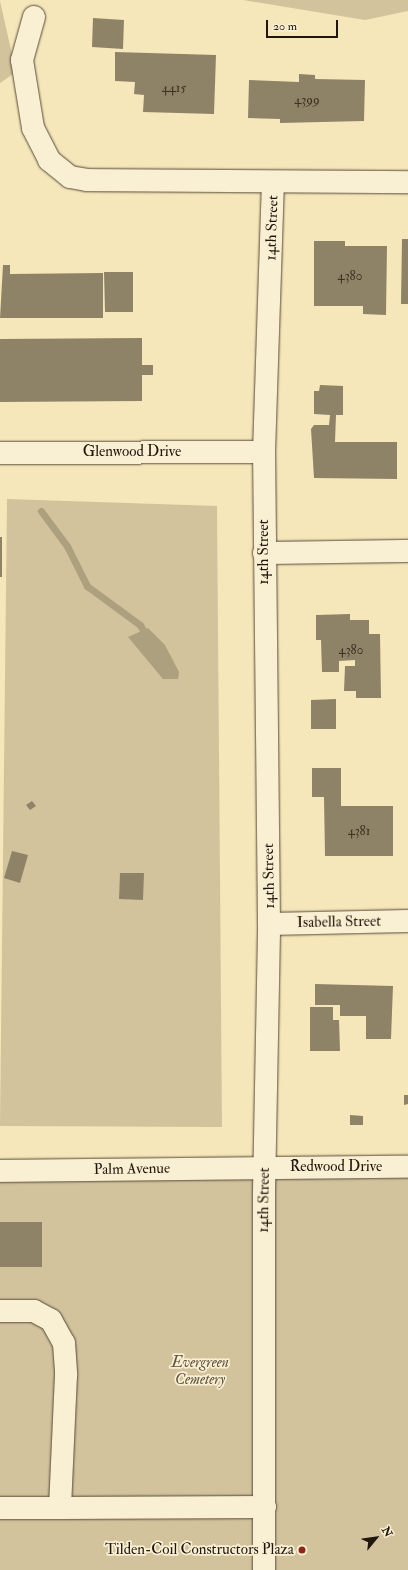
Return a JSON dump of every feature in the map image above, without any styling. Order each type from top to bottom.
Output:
[{"type":"street","points":[[34,17],[22,60],[25,90],[33,128],[56,169],[87,180],[408,182]]},
{"type":"street","name":"14th Street","points":[[264,1570],[265,1167],[270,924],[264,553],[264,452],[273,182]]},
{"type":"street","name":"Glenwood Drive","points":[[0,453],[264,452]]},
{"type":"street","points":[[264,553],[408,551]]},
{"type":"street","name":"Isabella Street","points":[[270,924],[408,921]]},
{"type":"street","name":"Redwood Drive","points":[[265,1167],[408,1167]]},
{"type":"street","name":"Palm Avenue","points":[[0,1171],[265,1167]]},
{"type":"street","points":[[0,1311],[34,1311],[46,1317],[51,1320],[64,1343],[66,1375],[60,1508]]},
{"type":"street","points":[[0,1508],[265,1507]]},
{"type":"green space","points":[[243,0],[408,0],[408,11],[365,20]]},
{"type":"green space","points":[[0,1],[16,72],[0,83]]},
{"type":"green space","points":[[7,499],[217,506],[222,1127],[0,1126]]},
{"type":"green space","name":"Evergreen Cemetery","points":[[408,1171],[408,1570],[0,1570],[0,1178]]},
{"type":"shaded area","points":[[148,628],[165,645],[179,672],[178,679],[163,679],[128,637]]},
{"type":"building","points":[[93,18],[124,20],[123,49],[92,47]]},
{"type":"building","points":[[115,52],[216,55],[214,114],[143,112],[144,95],[134,94],[135,82],[115,81]]},
{"type":"building","points":[[299,74],[315,75],[315,79],[365,80],[364,121],[280,123],[280,119],[248,118],[249,80],[299,82]]},
{"type":"building","points":[[402,239],[408,239],[408,304],[401,304]]},
{"type":"building","points":[[314,241],[345,241],[345,246],[387,246],[386,315],[363,314],[363,306],[314,306]]},
{"type":"building","points":[[3,265],[10,265],[10,274],[103,273],[103,318],[0,318]]},
{"type":"building","points":[[104,272],[133,272],[133,312],[105,312]]},
{"type":"building","points":[[142,338],[142,365],[153,365],[153,375],[142,375],[142,401],[0,402],[0,339]]},
{"type":"building","points":[[320,385],[343,386],[343,415],[336,415],[335,442],[397,442],[397,479],[314,478],[311,429],[314,425],[329,425],[330,415],[314,414],[314,391],[319,391]]},
{"type":"building","points":[[0,537],[2,537],[2,577],[0,577]]},
{"type":"building","points":[[350,614],[350,620],[369,620],[369,634],[380,634],[381,698],[356,698],[356,691],[344,691],[345,666],[355,666],[355,660],[339,661],[339,672],[322,672],[321,640],[316,640],[316,615]]},
{"type":"building","points":[[336,699],[336,729],[311,729],[311,700]]},
{"type":"building","points":[[312,768],[341,768],[341,806],[393,806],[393,856],[325,856],[324,797],[312,797]]},
{"type":"building","points":[[32,801],[36,806],[30,810],[26,805]]},
{"type":"building","points":[[12,851],[28,855],[20,883],[4,878]]},
{"type":"building","points":[[120,873],[144,873],[143,900],[119,899]]},
{"type":"building","points":[[315,984],[393,986],[391,1039],[366,1039],[366,1016],[340,1016],[340,1005],[315,1005]]},
{"type":"building","points":[[310,1007],[333,1007],[333,1020],[339,1020],[340,1051],[310,1051]]},
{"type":"building","points":[[404,1095],[408,1095],[408,1104],[404,1105]]},
{"type":"building","points":[[350,1115],[363,1116],[363,1125],[350,1125]]},
{"type":"building","points":[[0,1222],[42,1222],[42,1267],[0,1267]]},
{"type":"waterway","points":[[41,511],[67,546],[87,586],[140,625],[147,637]]},
{"type":"place","name":"Tilden-Coil Constructors Plaza","points":[[302,1550]]}]
